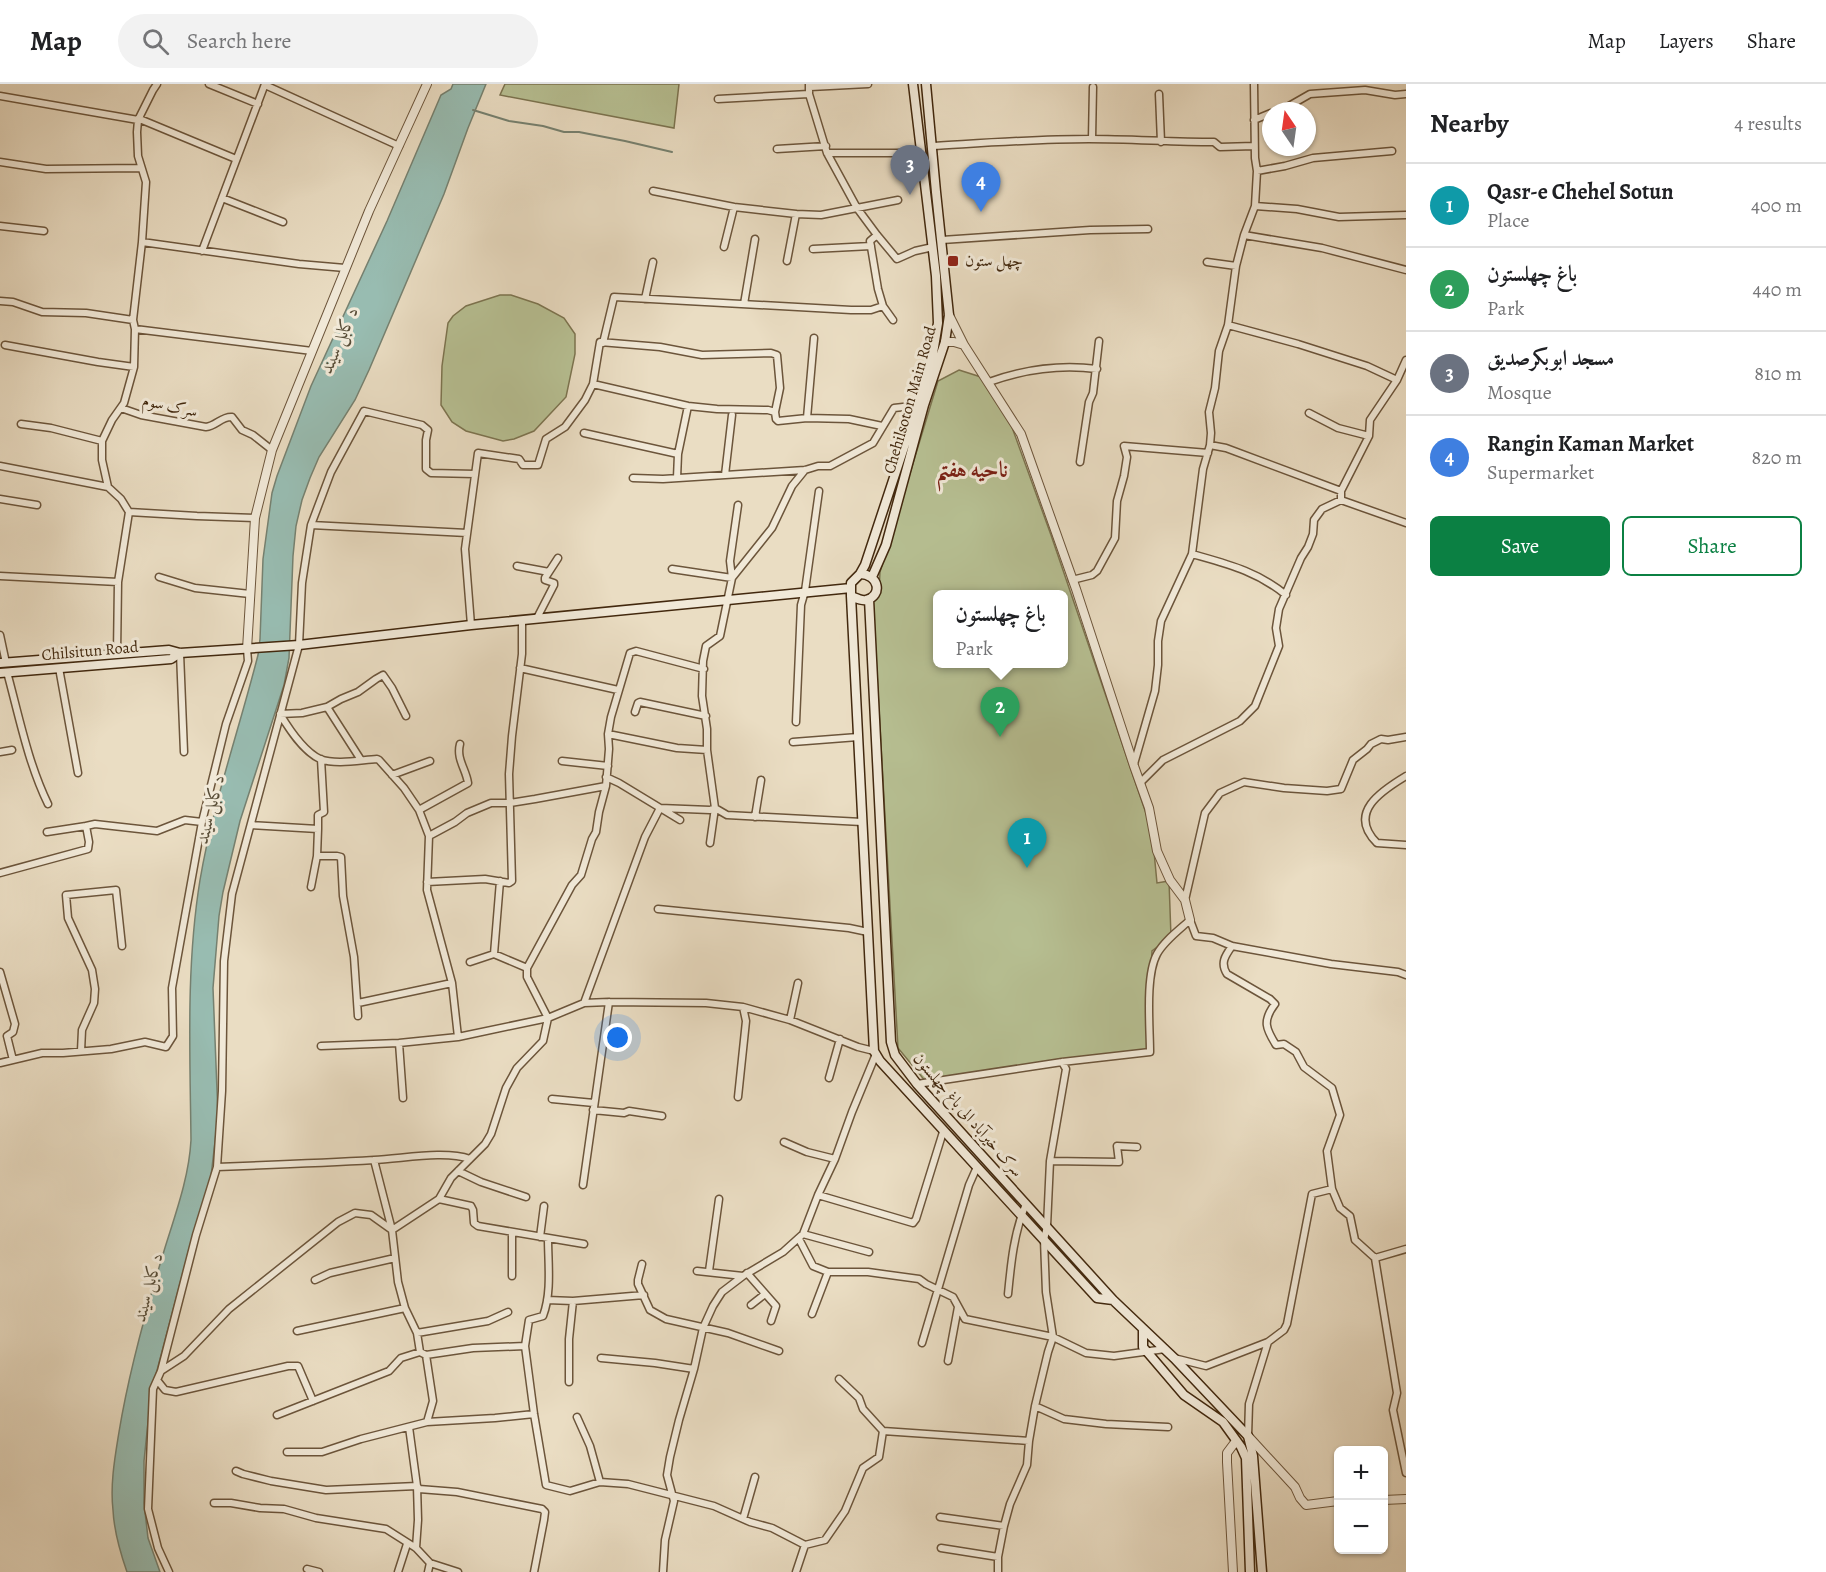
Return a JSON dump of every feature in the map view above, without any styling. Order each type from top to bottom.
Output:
[{"type":"main road","name":"Chehilsoton Main Road","points":[[872,577],[886,545],[921,405],[938,323],[933,247],[913,84]]},
{"type":"main road","name":"Chehilsoton Main Road","points":[[860,574],[945,342],[949,315],[926,84]]},
{"type":"main road","points":[[851,592],[860,600],[869,599],[877,589],[875,580],[860,574],[853,579],[851,592],[875,1052],[944,1132],[1097,1298],[1113,1300]]},
{"type":"main road","name":"Chilsitun Road","points":[[3,663],[169,650],[180,653],[251,649],[805,591],[851,592]]},
{"type":"main road","name":"سرک خیرآباد الی باغ چهلستون","points":[[869,599],[891,1042],[895,1055],[917,1083],[1113,1300],[1174,1358],[1248,1436]]},
{"type":"main road","name":"Chilsitun Road","points":[[3,673],[171,659],[180,653]]},
{"type":"main road","points":[[1143,1329],[1143,1347],[1184,1395],[1223,1422],[1246,1458],[1250,1572]]},
{"type":"main road","points":[[1248,1436],[1253,1456],[1262,1572]]},
{"type":"street","points":[[108,487],[102,460],[102,441],[112,420],[124,403],[134,367],[135,323],[133,320],[146,182],[137,144],[138,120],[157,84]]},
{"type":"street","points":[[209,84],[258,104]]},
{"type":"street","points":[[0,1064],[42,1053],[111,1049],[145,1042],[166,1047],[173,1036],[172,988],[202,822],[226,724],[251,649],[250,594],[255,518],[272,450],[345,268],[427,84]]},
{"type":"street","points":[[718,99],[868,84]]},
{"type":"street","points":[[1134,766],[1155,691],[1161,621],[1192,554],[1203,469],[1210,445],[1209,412],[1215,388],[1219,351],[1228,325],[1236,266],[1255,206],[1257,171],[1254,146],[1254,84]]},
{"type":"street","points":[[202,251],[265,85],[399,146]]},
{"type":"street","points":[[1092,139],[1093,87]]},
{"type":"street","points":[[810,88],[826,149],[857,208],[876,235],[897,259],[915,251],[933,247]]},
{"type":"street","points":[[1296,102],[1310,94],[1365,90],[1395,95],[1406,94]]},
{"type":"street","points":[[1159,94],[1161,142]]},
{"type":"street","points":[[0,96],[142,120],[237,159]]},
{"type":"street","points":[[1254,120],[1262,117]]},
{"type":"street","points":[[932,146],[1092,139],[1214,142],[1220,147],[1254,146]]},
{"type":"street","points":[[777,149],[922,153]]},
{"type":"street","points":[[1257,171],[1313,158],[1392,151]]},
{"type":"street","points":[[0,162],[46,170],[141,168]]},
{"type":"street","points":[[653,191],[734,207],[821,215],[898,200]]},
{"type":"street","points":[[222,198],[283,222]]},
{"type":"street","points":[[1255,206],[1297,209],[1339,216],[1406,215]]},
{"type":"street","points":[[724,247],[734,207]]},
{"type":"street","points":[[787,261],[795,214]]},
{"type":"street","points":[[0,226],[44,231]]},
{"type":"street","points":[[942,240],[1148,228]]},
{"type":"street","points":[[876,235],[870,240],[871,246],[883,306],[893,320]]},
{"type":"street","points":[[1244,235],[1322,248],[1406,270]]},
{"type":"street","points":[[744,304],[755,238]]},
{"type":"street","points":[[142,242],[299,264],[345,268]]},
{"type":"street","points":[[813,249],[871,246]]},
{"type":"street","points":[[645,299],[653,262]]},
{"type":"street","points":[[1207,262],[1236,266]]},
{"type":"street","points":[[603,343],[613,297],[851,310],[871,310],[883,306]]},
{"type":"street","points":[[0,301],[14,302],[42,312],[86,313],[133,320]]},
{"type":"street","points":[[949,315],[964,345],[1021,434],[1149,808],[1157,851],[1170,880],[1185,900],[1196,936],[1232,946],[1406,975]]},
{"type":"street","points":[[1228,325],[1367,366],[1397,380]]},
{"type":"street","points":[[135,329],[312,351]]},
{"type":"street","points":[[807,418],[814,338]]},
{"type":"street","points":[[1080,462],[1089,402],[1097,369],[1099,341]]},
{"type":"street","points":[[945,342],[964,345]]},
{"type":"street","points":[[471,625],[465,549],[477,455],[480,452],[519,459],[523,465],[538,465],[546,439],[565,427],[585,400],[593,384],[599,343],[660,346],[702,354],[771,353],[777,355],[780,388],[776,412],[778,421],[807,418],[849,419],[882,426]]},
{"type":"street","points":[[5,345],[134,367]]},
{"type":"street","points":[[1341,500],[1341,491],[1370,436],[1370,420],[1397,380],[1406,360]]},
{"type":"street","points":[[989,382],[1012,374],[1043,368],[1097,369]]},
{"type":"street","points":[[593,384],[688,406],[776,412]]},
{"type":"street","points":[[633,478],[677,478],[805,470],[818,466],[830,466],[873,443],[894,408],[921,405]]},
{"type":"street","points":[[677,478],[678,454],[688,406]]},
{"type":"street","name":"سرک سوم","points":[[121,408],[141,415],[206,427],[232,417],[242,430],[253,435],[272,450]]},
{"type":"street","points":[[169,1572],[158,1548],[148,1509],[153,1389],[161,1371],[196,1234],[218,1167],[224,961],[232,894],[296,645],[311,525],[331,472],[364,411],[422,424],[426,427],[428,430],[426,469],[430,472],[475,474]]},
{"type":"street","points":[[1309,413],[1338,428],[1370,436]]},
{"type":"street","points":[[725,475],[732,415]]},
{"type":"street","points":[[21,424],[51,428],[102,441]]},
{"type":"street","points":[[584,434],[678,454]]},
{"type":"street","points":[[1210,445],[1226,448],[1341,491]]},
{"type":"street","points":[[1072,580],[1092,575],[1097,571],[1115,538],[1117,501],[1125,476],[1127,457],[1124,446],[1208,453]]},
{"type":"street","points":[[0,466],[108,487],[122,499],[129,512],[118,582],[117,654]]},
{"type":"street","points":[[732,578],[772,528],[792,486],[805,470]]},
{"type":"street","points":[[796,722],[801,605],[819,491]]},
{"type":"street","points":[[0,500],[37,505]]},
{"type":"street","points":[[1140,783],[1163,760],[1240,721],[1255,706],[1278,646],[1276,628],[1279,609],[1308,547],[1313,534],[1314,520],[1322,509],[1341,500],[1406,523]]},
{"type":"street","points":[[710,843],[715,808],[702,696],[703,661],[706,646],[720,636],[732,578],[730,561],[738,505]]},
{"type":"street","points":[[129,512],[255,518]]},
{"type":"street","points":[[311,525],[467,533]]},
{"type":"street","points":[[1192,554],[1260,576],[1286,595]]},
{"type":"street","points":[[537,618],[554,585],[545,579],[558,558]]},
{"type":"street","points":[[517,566],[549,572]]},
{"type":"street","points":[[672,569],[732,578]]},
{"type":"street","points":[[0,576],[118,582]]},
{"type":"street","points":[[159,577],[195,588],[250,594]]},
{"type":"street","points":[[428,882],[470,879],[512,881],[511,745],[522,654],[522,620]]},
{"type":"street","points":[[0,635],[3,663]]},
{"type":"street","points":[[392,1230],[439,1199],[451,1178],[485,1144],[491,1134],[506,1088],[517,1068],[543,1041],[548,1018],[527,977],[526,968],[572,885],[580,875],[596,832],[606,786],[608,734],[618,690],[630,653],[632,651],[676,660],[704,669]]},
{"type":"street","points":[[180,653],[184,752]]},
{"type":"street","points":[[59,668],[78,774]]},
{"type":"street","points":[[520,668],[618,690]]},
{"type":"street","points":[[3,673],[41,790],[48,804]]},
{"type":"street","points":[[280,714],[302,713],[327,707],[358,692],[383,675],[406,716]]},
{"type":"street","points":[[635,712],[640,702],[706,716]]},
{"type":"street","points":[[327,707],[361,760]]},
{"type":"street","points":[[280,714],[309,751],[321,759],[338,761],[376,759],[404,788],[419,810],[429,836],[429,899],[452,982],[458,1037]]},
{"type":"street","points":[[608,734],[677,747],[707,750]]},
{"type":"street","points":[[793,742],[858,737]]},
{"type":"street","points":[[1185,900],[1205,813],[1220,793],[1244,782],[1284,788],[1327,791],[1341,789],[1353,760],[1371,744],[1381,739],[1406,737]]},
{"type":"street","points":[[419,810],[468,783],[459,757],[460,744]]},
{"type":"street","points":[[0,752],[12,750]]},
{"type":"street","points":[[311,887],[317,856],[318,815],[324,812],[321,759]]},
{"type":"street","points":[[562,760],[608,766]]},
{"type":"street","points":[[392,775],[430,761]]},
{"type":"street","points":[[606,777],[680,820]]},
{"type":"street","points":[[1406,777],[1383,790],[1368,806],[1365,815],[1370,837],[1377,843],[1406,845]]},
{"type":"street","points":[[755,817],[761,780]]},
{"type":"street","points":[[429,836],[467,813],[497,802],[510,803],[606,786]]},
{"type":"street","points":[[660,808],[710,810],[715,808]]},
{"type":"street","points":[[584,1003],[645,837],[660,808]]},
{"type":"street","points":[[715,808],[727,816],[862,822]]},
{"type":"street","points":[[47,832],[95,824],[157,831],[185,820],[202,822]]},
{"type":"street","points":[[251,825],[318,829]]},
{"type":"street","points":[[0,873],[88,849],[86,826]]},
{"type":"street","points":[[317,856],[341,857],[343,896],[354,957],[358,1016]]},
{"type":"street","points":[[494,954],[500,881]]},
{"type":"street","points":[[81,1051],[82,1030],[94,1003],[95,989],[93,970],[68,918],[66,895],[116,890],[122,946]]},
{"type":"street","points":[[658,909],[849,928],[868,932]]},
{"type":"street","points":[[917,1083],[1150,1052],[1151,975],[1156,954],[1190,920]]},
{"type":"street","points":[[1232,946],[1223,960],[1223,969],[1227,974],[1275,1004],[1266,1025],[1276,1046],[1284,1044],[1296,1052],[1304,1067],[1332,1088],[1340,1114],[1327,1151],[1332,1189],[1340,1208],[1350,1216],[1355,1240],[1375,1258],[1397,1393],[1393,1410],[1406,1473]]},
{"type":"street","points":[[470,962],[494,954],[526,968]]},
{"type":"street","points":[[0,972],[15,1024],[13,1032],[7,1036],[14,1060]]},
{"type":"street","points":[[358,1003],[452,982]]},
{"type":"street","points":[[790,1020],[798,984]]},
{"type":"street","points":[[583,1185],[609,1002]]},
{"type":"street","points":[[321,1046],[399,1043],[458,1037],[548,1018],[584,1003],[706,1003],[743,1007],[790,1020],[875,1052],[835,1159],[801,1236],[783,1252],[722,1292],[703,1328],[670,1457],[668,1475],[674,1502],[665,1540],[663,1572]]},
{"type":"street","points":[[738,1097],[746,1021],[743,1007]]},
{"type":"street","points":[[829,1078],[840,1039]]},
{"type":"street","points":[[399,1043],[404,1098]]},
{"type":"street","points":[[998,1572],[998,1557],[1004,1526],[1010,1504],[1027,1465],[1035,1406],[1053,1337],[1046,1293],[1044,1240],[1047,1226],[1050,1161],[1066,1069],[1062,1062]]},
{"type":"street","points":[[552,1099],[624,1113],[628,1111],[662,1116]]},
{"type":"street","points":[[818,1195],[913,1223],[944,1132]]},
{"type":"street","points":[[784,1142],[807,1152],[835,1159]]},
{"type":"street","points":[[1050,1161],[1119,1162],[1117,1146],[1137,1147]]},
{"type":"street","points":[[218,1167],[429,1156],[462,1156],[470,1159]]},
{"type":"street","points":[[374,1160],[392,1230],[398,1282],[405,1308],[417,1333],[423,1353],[433,1401],[427,1422]]},
{"type":"street","points":[[922,1343],[969,1185],[977,1167]]},
{"type":"street","points":[[458,1171],[481,1182],[526,1197]]},
{"type":"street","points":[[1174,1358],[1206,1366],[1268,1342],[1284,1330],[1312,1194],[1332,1189]]},
{"type":"street","points":[[439,1199],[471,1206],[474,1223],[478,1226],[584,1245]]},
{"type":"street","points":[[709,1271],[719,1199]]},
{"type":"street","points":[[1008,1294],[1012,1252],[1026,1204]]},
{"type":"street","points":[[540,1237],[544,1206]]},
{"type":"street","points":[[161,1371],[184,1356],[229,1309],[338,1222],[355,1214],[371,1215],[392,1230]]},
{"type":"street","points":[[512,1232],[512,1276]]},
{"type":"street","points":[[801,1236],[869,1252]]},
{"type":"street","points":[[801,1236],[813,1266],[828,1272],[868,1272],[919,1279],[953,1297],[965,1319],[1053,1337],[1086,1353],[1114,1356],[1165,1349]]},
{"type":"street","points":[[548,1238],[547,1300],[543,1316],[529,1320],[525,1346],[546,1485],[570,1491],[600,1482],[628,1484],[714,1506],[742,1519],[772,1527],[805,1545],[825,1540],[845,1511],[864,1468],[879,1456],[883,1431]]},
{"type":"street","points":[[1375,1258],[1406,1249]]},
{"type":"street","points":[[315,1280],[330,1273],[395,1258]]},
{"type":"street","points":[[642,1264],[638,1280],[650,1310],[666,1319],[728,1333],[779,1352]]},
{"type":"street","points":[[697,1271],[745,1275],[776,1306],[771,1321]]},
{"type":"street","points":[[812,1314],[828,1272]]},
{"type":"street","points":[[751,1305],[765,1294]]},
{"type":"street","points":[[547,1300],[573,1301],[644,1295]]},
{"type":"street","points":[[569,1382],[569,1339],[573,1301]]},
{"type":"street","points":[[948,1361],[959,1307]]},
{"type":"street","points":[[297,1331],[405,1308]]},
{"type":"street","points":[[417,1333],[488,1321],[508,1312]]},
{"type":"street","points":[[1248,1436],[1249,1404],[1268,1342]]},
{"type":"street","points":[[277,1415],[389,1371],[401,1358],[423,1353],[473,1348],[525,1346]]},
{"type":"street","points":[[601,1358],[694,1369]]},
{"type":"street","points":[[157,1380],[165,1390],[176,1392],[288,1366],[298,1366],[313,1401]]},
{"type":"street","points":[[839,1379],[859,1398],[863,1409],[883,1431],[1029,1441]]},
{"type":"street","points":[[1035,1406],[1064,1419],[1168,1427]]},
{"type":"street","points":[[287,1452],[322,1452],[427,1422],[534,1414]]},
{"type":"street","points":[[577,1417],[590,1446],[600,1482]]},
{"type":"street","points":[[409,1427],[417,1486],[416,1548]]},
{"type":"street","name":"سرک خیرآباد الی باغ چهلستون","points":[[1248,1436],[1295,1487],[1306,1505],[1334,1502]]},
{"type":"street","points":[[1233,1572],[1227,1453],[1236,1441]]},
{"type":"street","points":[[236,1471],[272,1481],[326,1490],[417,1486],[418,1489],[457,1492],[542,1509],[545,1512],[544,1520],[534,1572]]},
{"type":"street","points":[[742,1519],[755,1477]]},
{"type":"street","points":[[1388,1500],[1406,1499]]},
{"type":"street","points":[[214,1503],[284,1509],[316,1518],[386,1529],[416,1548],[430,1563],[458,1572]]},
{"type":"street","points":[[940,1517],[1004,1526]]},
{"type":"street","points":[[398,1572],[407,1544]]},
{"type":"street","points":[[796,1572],[805,1545]]},
{"type":"street","points":[[941,1548],[998,1557]]},
{"type":"street","points":[[428,1572],[430,1563]]},
{"type":"street","points":[[307,1569],[319,1572]]},
{"type":"green space","points":[[505,84],[679,84],[674,128],[500,95]]},
{"type":"green space","points":[[500,295],[511,295],[538,304],[564,318],[575,334],[575,354],[566,397],[534,431],[503,441],[466,431],[452,422],[441,405],[442,366],[448,323],[466,306]]},
{"type":"green space","points":[[959,370],[984,378],[1009,419],[1051,535],[1152,831],[1157,883],[1169,881],[1171,937],[1152,951],[1149,1051],[926,1082],[898,1048],[873,602],[879,590],[880,572],[938,381]]},
{"type":"water","name":"د کابل سيند","points":[[453,84],[486,84],[444,194],[369,370],[355,400],[319,457],[302,500],[296,526],[289,658],[284,685],[240,821],[219,916],[213,988],[218,1116],[211,1176],[151,1393],[144,1461],[144,1503],[148,1538],[160,1572],[127,1572],[114,1518],[112,1490],[115,1461],[123,1409],[138,1341],[181,1196],[190,1154],[191,977],[196,912],[205,851],[258,655],[263,559],[272,493],[311,386],[387,221],[441,95],[451,89]]},
{"type":"waterway","points":[[473,110],[509,121],[564,132],[579,132],[672,152]]},
{"type":"place","name":"مسجد ابوبکرصدیق","points":[[910,195]]},
{"type":"place","name":"Rangin Kaman Market","points":[[981,212]]},
{"type":"place","name":"چهل ستون","points":[[953,261]]},
{"type":"place","name":"باغ چهلستون","points":[[1000,737]]},
{"type":"place","name":"Qasr-e Chehel Sotun","points":[[1027,868]]},
{"type":"district","name":"ناحیه هفتم","points":[[972,470]]}]
